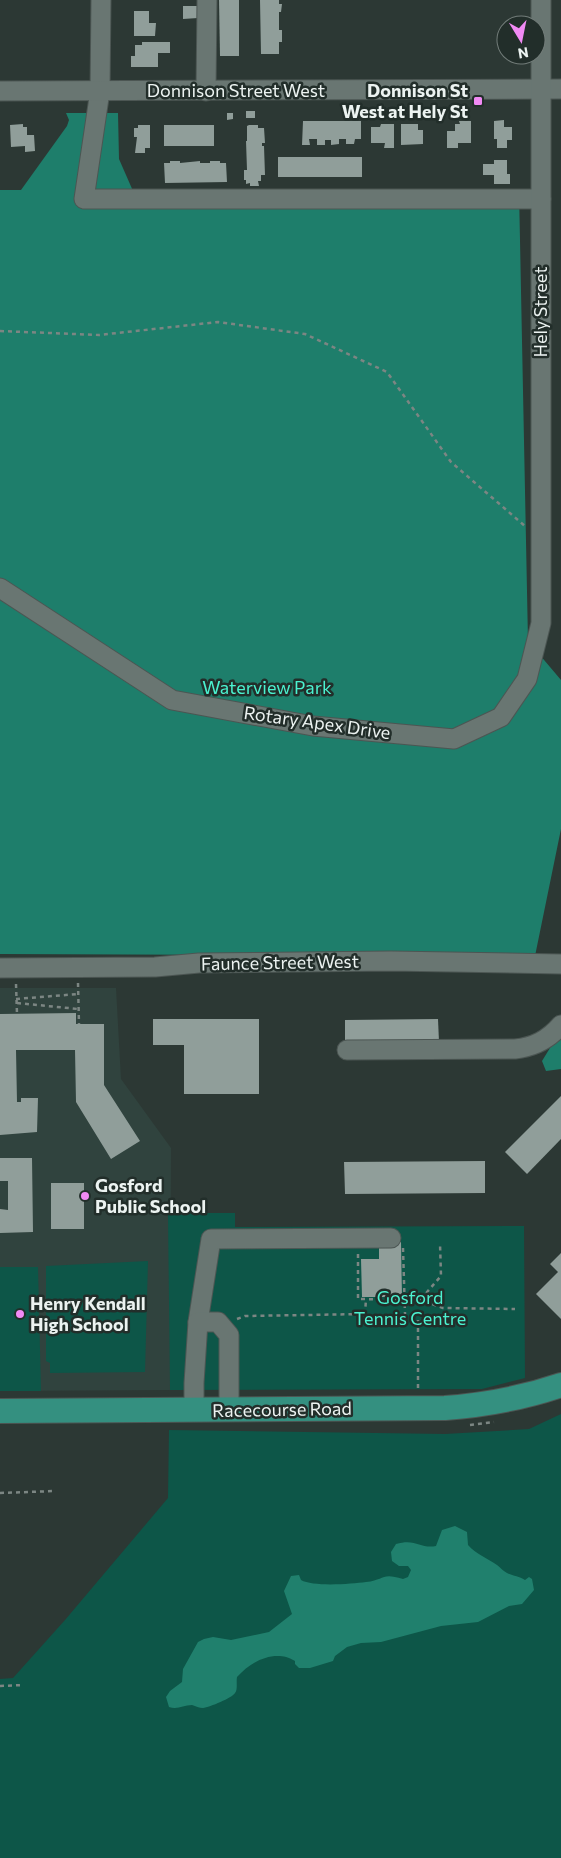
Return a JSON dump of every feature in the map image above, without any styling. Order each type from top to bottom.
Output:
[{"type":"main road","name":"Racecourse Road","points":[[0,1411],[418,1408],[483,1405],[519,1398],[561,1385]]},
{"type":"street","points":[[100,0],[100,91],[84,199],[541,199]]},
{"type":"street","points":[[206,91],[207,0]]},
{"type":"street","name":"Hely Street","points":[[541,623],[542,0]]},
{"type":"street","name":"Donnison Street West","points":[[0,92],[561,89]]},
{"type":"street","name":"Rotary Apex Drive","points":[[0,588],[172,700],[313,726],[454,739],[501,717],[527,679],[541,623]]},
{"type":"street","name":"Faunce Street West","points":[[0,968],[155,967],[199,963],[561,964]]},
{"type":"street","points":[[347,1050],[526,1048],[547,1039],[561,1025]]},
{"type":"street","points":[[194,1410],[198,1322],[211,1239],[391,1238]]},
{"type":"street","points":[[198,1322],[218,1322],[229,1335],[229,1410]]},
{"type":"path","points":[[0,331],[99,335],[218,322],[305,334],[387,372],[451,462],[542,541]]},
{"type":"path","points":[[78,983],[79,1024]]},
{"type":"path","points":[[16,984],[17,1014]]},
{"type":"path","points":[[16,1001],[78,994]]},
{"type":"path","points":[[16,1001],[78,1009]]},
{"type":"path","points":[[358,1238],[358,1299],[421,1300],[443,1308],[514,1309]]},
{"type":"path","points":[[391,1238],[402,1238],[404,1314]]},
{"type":"path","points":[[421,1300],[441,1276],[440,1243]]},
{"type":"path","points":[[222,1327],[245,1316],[365,1314],[366,1299]]},
{"type":"path","points":[[418,1312],[418,1408]]},
{"type":"path","points":[[0,1493],[54,1491]]},
{"type":"path","points":[[0,1686],[24,1685]]},
{"type":"shaded area","name":"Gosford Public School","points":[[0,988],[116,988],[121,1079],[171,1148],[170,1390],[0,1391]]},
{"type":"shaded area","points":[[455,1526],[467,1532],[468,1545],[471,1548],[507,1573],[525,1580],[529,1577],[532,1579],[534,1590],[522,1604],[509,1606],[478,1622],[441,1626],[381,1642],[361,1643],[347,1647],[335,1656],[333,1661],[310,1668],[299,1668],[295,1661],[284,1656],[268,1657],[251,1665],[237,1677],[235,1693],[225,1700],[203,1708],[192,1705],[175,1708],[169,1707],[166,1697],[170,1691],[182,1682],[183,1669],[198,1642],[213,1637],[231,1640],[269,1632],[292,1614],[284,1591],[291,1576],[299,1575],[301,1580],[314,1584],[366,1582],[387,1576],[403,1579],[408,1577],[411,1570],[408,1566],[399,1566],[392,1561],[391,1552],[396,1544],[408,1542],[431,1547],[436,1546],[442,1530]]},
{"type":"green space","name":"Waterview Park","points":[[66,113],[118,113],[119,159],[133,191],[519,190],[528,641],[561,680],[561,829],[535,956],[0,954],[0,190],[21,190],[67,126],[69,120]]},
{"type":"green space","points":[[561,1030],[561,1069],[546,1071],[542,1061]]},
{"type":"green space","name":"Gosford Tennis Centre","points":[[168,1213],[235,1213],[235,1227],[524,1226],[525,1378],[482,1389],[170,1390]]},
{"type":"green space","points":[[148,1261],[145,1372],[50,1373],[50,1363],[46,1361],[46,1266]]},
{"type":"green space","name":"Henry Kendall High School","points":[[0,1267],[38,1267],[41,1391],[0,1391]]},
{"type":"green space","points":[[561,1414],[561,1858],[0,1858],[0,1679],[13,1678],[65,1620],[168,1498],[169,1430],[445,1434],[529,1429]]},
{"type":"building","points":[[219,0],[239,0],[239,56],[220,56]]},
{"type":"building","points":[[260,0],[279,0],[279,4],[282,4],[281,12],[279,12],[279,30],[282,30],[282,42],[279,42],[279,54],[261,54]]},
{"type":"building","points":[[183,6],[197,6],[198,18],[183,19]]},
{"type":"building","points":[[134,11],[149,11],[149,23],[156,23],[155,36],[134,36]]},
{"type":"building","points":[[142,42],[170,42],[170,53],[158,53],[158,67],[131,67],[131,56],[135,56],[135,45],[142,45]]},
{"type":"building","points":[[246,111],[255,111],[255,118],[246,118]]},
{"type":"building","points":[[227,113],[233,113],[233,119],[227,120]]},
{"type":"building","points":[[504,120],[504,127],[512,127],[512,140],[507,140],[507,148],[497,148],[497,139],[494,139],[494,121]]},
{"type":"building","points":[[303,121],[361,121],[361,139],[355,139],[354,144],[346,144],[346,139],[339,139],[339,144],[331,145],[331,140],[325,140],[325,145],[317,145],[317,139],[309,139],[310,145],[302,145]]},
{"type":"building","points":[[459,121],[471,121],[471,143],[458,143],[458,148],[447,148],[447,131],[455,131],[455,124],[460,124]]},
{"type":"building","points":[[23,124],[23,127],[27,127],[27,135],[34,135],[35,151],[25,152],[25,146],[11,147],[10,125]]},
{"type":"building","points":[[381,124],[394,124],[394,148],[384,148],[385,143],[371,143],[371,127],[380,127]]},
{"type":"building","points":[[401,124],[418,124],[418,130],[423,130],[423,144],[401,145]]},
{"type":"building","points":[[138,125],[150,125],[150,148],[145,148],[145,153],[135,153],[137,137],[134,137],[134,128],[138,128]]},
{"type":"building","points":[[164,125],[214,125],[214,146],[164,146]]},
{"type":"building","points":[[258,125],[258,128],[264,128],[265,143],[262,143],[262,146],[264,146],[265,175],[261,175],[261,181],[258,181],[259,186],[250,186],[250,183],[246,184],[246,180],[244,180],[244,170],[247,170],[246,141],[247,126]]},
{"type":"building","points":[[278,157],[362,157],[362,177],[278,177]]},
{"type":"building","points":[[494,160],[507,160],[507,174],[510,174],[510,184],[494,184],[494,175],[483,175],[483,164],[494,164]]},
{"type":"building","points":[[170,161],[210,163],[210,161],[220,161],[220,163],[226,163],[227,182],[165,183],[164,163],[170,163]]},
{"type":"building","points":[[76,1013],[76,1024],[104,1024],[104,1085],[140,1141],[111,1159],[76,1102],[75,1050],[16,1050],[17,1102],[21,1102],[21,1098],[38,1098],[37,1132],[0,1135],[0,1014]]},
{"type":"building","points":[[153,1019],[259,1019],[259,1094],[184,1094],[184,1045],[153,1045]]},
{"type":"building","points":[[438,1019],[439,1042],[345,1043],[345,1020]]},
{"type":"building","points":[[561,1096],[561,1139],[527,1174],[505,1152]]},
{"type":"building","points":[[0,1158],[32,1158],[33,1232],[0,1233],[0,1209],[8,1210],[8,1181],[0,1181]]},
{"type":"building","points":[[485,1161],[485,1193],[345,1194],[344,1162]]},
{"type":"building","points":[[51,1183],[84,1183],[84,1229],[51,1229]]},
{"type":"building","points":[[379,1242],[401,1242],[402,1297],[362,1297],[361,1259],[379,1259]]},
{"type":"building","points":[[561,1253],[561,1319],[536,1294],[558,1272],[550,1264]]},
{"type":"place","name":"Donnison St West at Hely St","points":[[478,101]]},
{"type":"place","name":"Gosford Public School","points":[[85,1196]]},
{"type":"place","name":"Henry Kendall High School","points":[[20,1314]]}]
